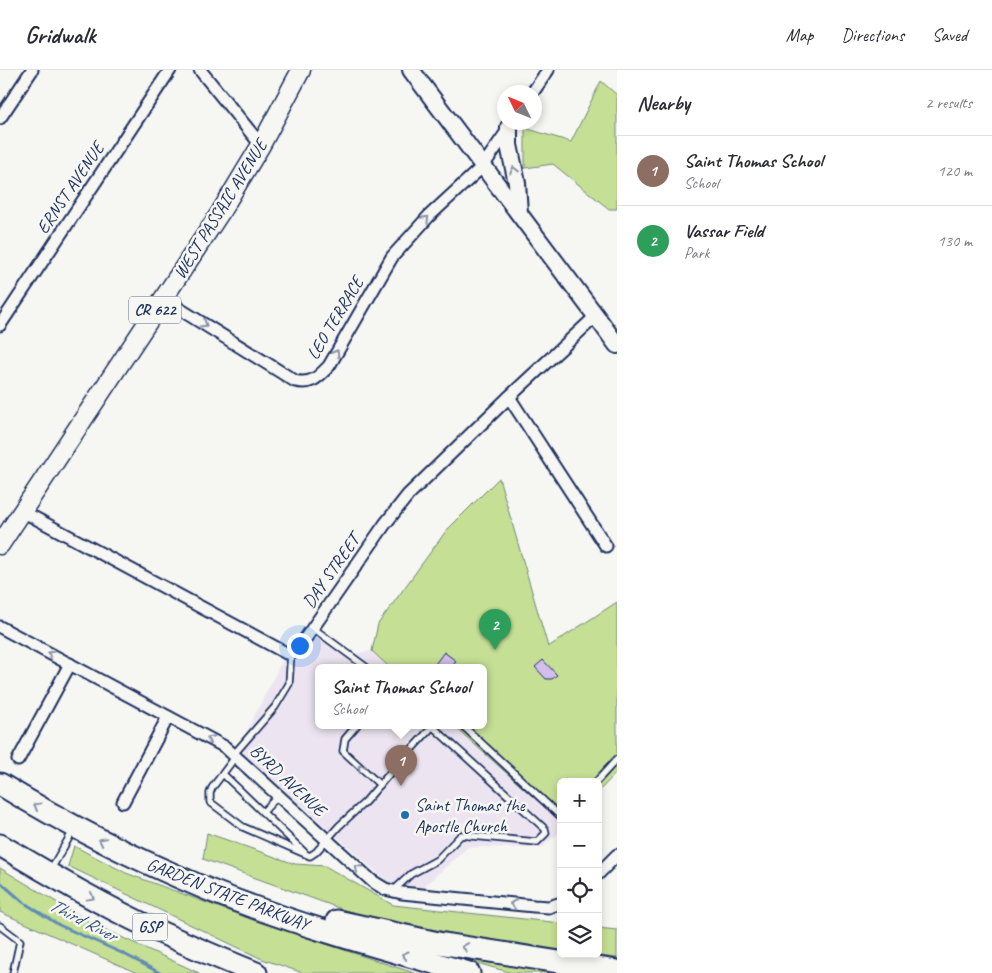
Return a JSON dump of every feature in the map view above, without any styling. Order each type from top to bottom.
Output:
[{"type":"highway","name":"GARDEN STATE PARKWAY","points":[[0,784],[75,827],[143,861],[210,890],[348,938],[469,973]]},
{"type":"highway","name":"GSP","points":[[0,845],[49,874],[146,925],[256,973]]},
{"type":"highway","points":[[210,890],[382,932],[438,943],[617,971]]},
{"type":"main road","name":"WEST PASSAIC AVENUE","points":[[0,544],[220,212],[261,145],[301,70]]},
{"type":"main road","points":[[417,73],[483,166],[617,345]]},
{"type":"main road","points":[[510,130],[508,145],[517,183],[519,213]]},
{"type":"street","points":[[0,118],[32,70]]},
{"type":"street","name":"ERNST AVENUE","points":[[0,325],[170,70]]},
{"type":"street","points":[[200,70],[261,145]]},
{"type":"street","points":[[538,85],[548,70]]},
{"type":"street","name":"LEO TERRACE","points":[[162,298],[295,381],[303,383],[312,380],[329,366],[392,257],[429,216],[483,166],[508,130]]},
{"type":"street","name":"DAY STREET","points":[[291,654],[296,652],[408,494],[596,316]]},
{"type":"street","points":[[509,397],[606,546]]},
{"type":"street","points":[[22,511],[281,651],[291,654]]},
{"type":"street","name":"BYRD AVENUE","points":[[0,627],[226,747],[372,881],[385,889],[402,893],[534,906],[549,907],[557,904]]},
{"type":"street","points":[[18,760],[70,664]]},
{"type":"street","points":[[123,802],[168,717]]},
{"type":"street","points":[[602,870],[617,855]]},
{"type":"lane","points":[[313,628],[362,664]]},
{"type":"lane","points":[[291,654],[289,684],[275,707],[235,755],[210,794],[210,802],[243,827],[310,856],[313,855],[339,826],[366,802],[428,729]]},
{"type":"lane","points":[[354,729],[345,739],[343,750],[380,784]]},
{"type":"lane","points":[[394,891],[411,874],[436,860],[461,835],[537,842],[546,833],[545,829],[436,729]]},
{"type":"lane","points":[[466,729],[557,813]]},
{"type":"lane","points":[[600,778],[617,759]]},
{"type":"lane","points":[[223,774],[307,854]]},
{"type":"lane","points":[[263,812],[279,795]]},
{"type":"lane","points":[[49,874],[75,827]]},
{"type":"lane","points":[[0,926],[20,941],[13,973]]},
{"type":"shaded area","points":[[319,628],[354,654],[372,651],[386,664],[315,664],[315,729],[457,729],[557,818],[557,834],[541,848],[468,847],[419,891],[393,887],[243,753],[241,743],[282,661],[298,660],[304,654]]},
{"type":"green space","points":[[601,81],[617,95],[617,209],[609,209],[553,164],[525,168],[525,130],[532,130],[571,142]]},
{"type":"green space","points":[[499,478],[548,647],[617,602],[617,772],[602,788],[602,778],[557,778],[557,818],[457,729],[487,729],[487,664],[386,664],[372,651],[378,624],[446,531]]},
{"type":"green space","points":[[207,833],[295,864],[325,866],[393,905],[557,923],[557,952],[527,949],[350,912],[203,859]]},
{"type":"green space","points":[[74,846],[126,873],[256,921],[414,973],[303,973],[262,959],[68,866]]},
{"type":"green space","points":[[0,868],[93,924],[199,973],[137,973],[0,912]]},
{"type":"green space","points":[[602,928],[617,930],[617,958],[602,956]]},
{"type":"green space","points":[[456,957],[584,973],[512,973]]},
{"type":"building","points":[[444,652],[456,661],[454,664],[435,664]]},
{"type":"building","points":[[543,660],[557,675],[552,679],[546,679],[535,667]]},
{"type":"waterway","name":"Third River","points":[[0,882],[23,902],[59,925],[124,954],[160,973]]},
{"type":"place","name":"Vassar Field","points":[[495,650]]},
{"type":"place","name":"Saint Thomas School","points":[[401,786]]},
{"type":"place","name":"Saint Thomas the Apostle Church","points":[[405,815]]}]
